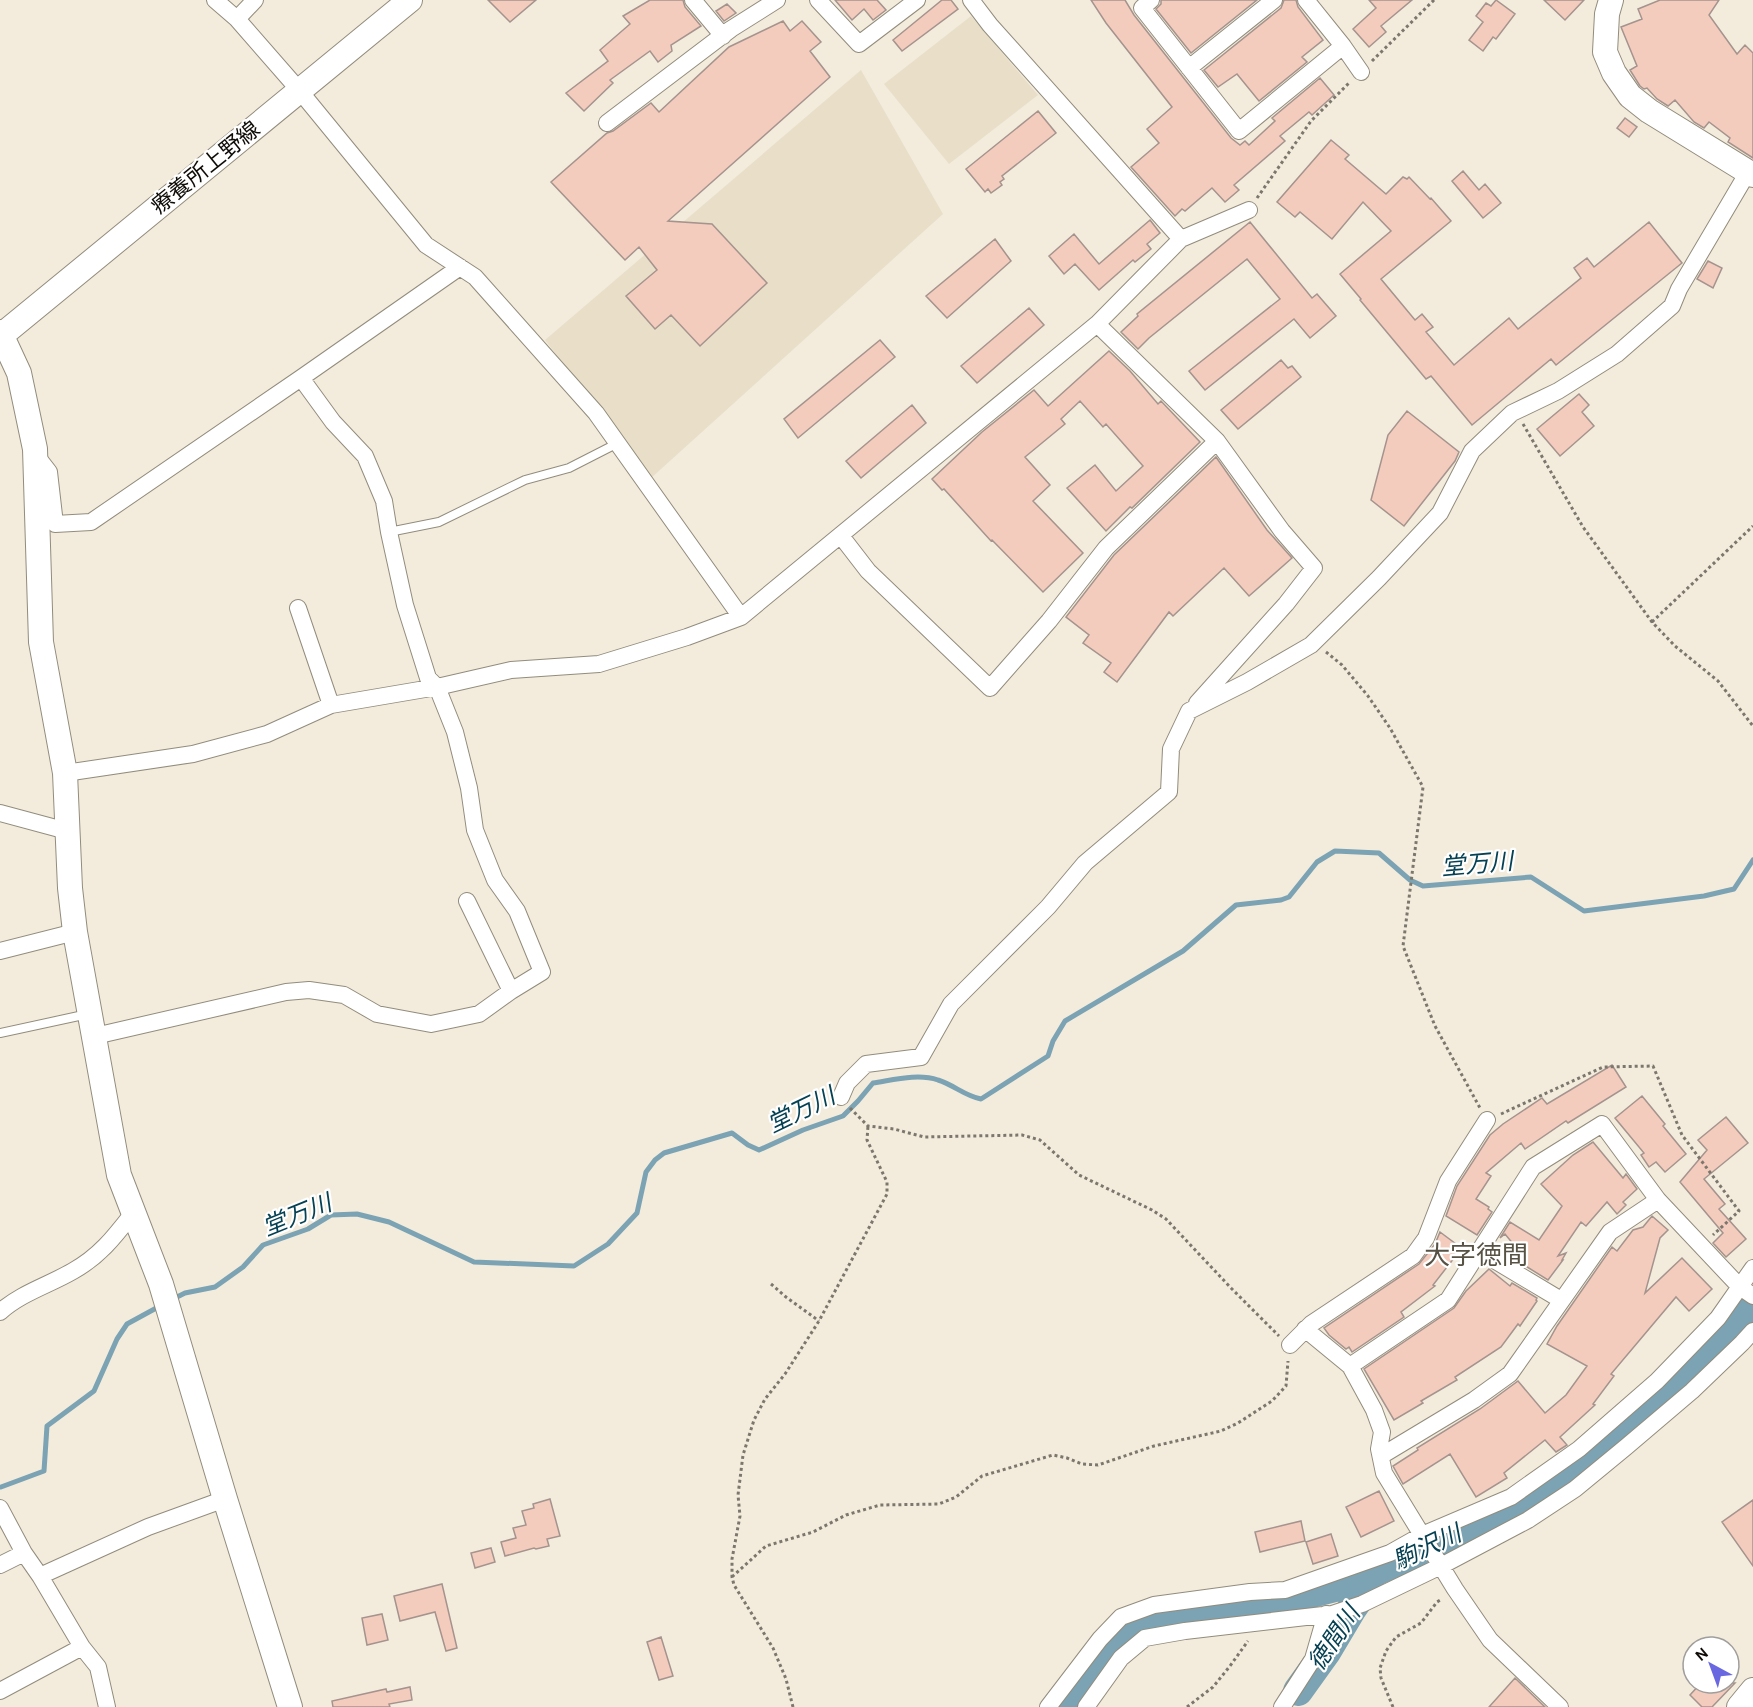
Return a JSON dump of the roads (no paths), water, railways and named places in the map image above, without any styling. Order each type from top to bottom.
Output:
[{"type":"street","points":[[215,0],[237,19],[299,90],[426,245],[475,277],[596,413],[741,617]]},
{"type":"street","points":[[237,19],[255,0]]},
{"type":"street","name":"療養所上野線","points":[[1,334],[410,0]]},
{"type":"street","points":[[693,0],[723,36]]},
{"type":"street","points":[[606,123],[723,36],[777,0]]},
{"type":"street","points":[[818,0],[859,44],[917,0]]},
{"type":"street","points":[[971,0],[990,25],[1181,239]]},
{"type":"street","points":[[1151,0],[1142,8],[1239,131],[1343,46]]},
{"type":"street","points":[[1189,68],[1274,0]]},
{"type":"street","points":[[1306,0],[1361,72]]},
{"type":"street","points":[[1189,711],[1247,682],[1311,645],[1379,578],[1440,513],[1472,451],[1515,411],[1558,391],[1617,354],[1672,306],[1679,288],[1751,173],[1649,111],[1629,96],[1614,73],[1605,52],[1607,14],[1611,0]]},
{"type":"street","points":[[65,773],[204,751],[267,734],[331,705],[437,687],[511,670],[598,664],[687,638],[741,617],[1097,324],[1181,239],[1249,210]]},
{"type":"street","points":[[35,454],[49,471],[54,524],[91,522],[459,267]]},
{"type":"street","points":[[842,1097],[847,1083],[866,1064],[921,1057],[951,1004],[1048,907],[1085,863],[1169,792],[1171,749],[1189,711],[1286,604],[1314,568],[1282,531],[1217,441],[1097,324]]},
{"type":"street","points":[[1,334],[19,373],[35,454],[41,642],[65,773],[70,888],[75,932],[119,1176],[161,1284],[290,1707]]},
{"type":"street","points":[[93,1025],[309,990],[344,996],[377,1014],[431,1024],[479,1014],[542,972],[517,911],[495,880],[475,830],[470,788],[455,732],[437,687],[428,678],[405,605],[388,532],[384,501],[365,456],[333,422],[301,378]]},
{"type":"street","points":[[841,536],[868,571],[990,688],[1049,621],[1106,548],[1217,441]]},
{"type":"street","points":[[298,608],[331,705]]},
{"type":"street","points":[[0,813],[67,831]]},
{"type":"street","points":[[467,901],[511,991]]},
{"type":"street","points":[[0,951],[75,932]]},
{"type":"street","points":[[1290,1346],[1311,1323],[1413,1256],[1426,1238],[1448,1181],[1487,1120]]},
{"type":"street","points":[[1350,1366],[1448,1300],[1533,1167],[1602,1124],[1658,1200],[1746,1291]]},
{"type":"street","points":[[1381,1456],[1474,1400],[1510,1374],[1610,1232],[1658,1200]]},
{"type":"street","points":[[0,1312],[12,1302],[75,1270],[104,1248],[133,1213]]},
{"type":"street","points":[[1479,1251],[1561,1300]]},
{"type":"street","points":[[1048,1707],[1100,1639],[1121,1617],[1154,1605],[1251,1592],[1285,1590],[1390,1553],[1511,1497],[1579,1449],[1656,1381],[1746,1291],[1753,1268]]},
{"type":"street","points":[[1305,1329],[1350,1366],[1374,1410],[1382,1432],[1379,1449],[1384,1473],[1456,1591],[1490,1640],[1560,1707]]},
{"type":"street","points":[[1086,1707],[1121,1659],[1145,1638],[1329,1614],[1362,1604],[1528,1520],[1575,1489],[1692,1391],[1742,1344],[1753,1330]]},
{"type":"street","points":[[40,1576],[148,1527],[225,1499]]},
{"type":"street","points":[[0,1508],[24,1553],[82,1647],[98,1667],[107,1707]]},
{"type":"street","points":[[0,1565],[24,1553]]},
{"type":"street","points":[[1282,1707],[1313,1659],[1329,1614]]},
{"type":"street","points":[[0,1691],[82,1647]]},
{"type":"street","points":[[1739,1707],[1753,1690]]},
{"type":"lane","points":[[388,532],[439,522],[525,480],[569,468],[618,443]]},
{"type":"lane","points":[[0,1033],[93,1025]]},
{"type":"waterway","name":"堂万川","points":[[171,1300],[185,1293],[215,1287],[243,1267],[263,1245],[308,1229],[331,1215],[357,1214],[389,1222],[474,1262],[574,1266],[608,1244],[637,1213],[646,1172],[664,1153],[732,1133],[759,1150],[803,1130],[843,1116],[873,1083],[889,1080],[930,1078],[981,1099],[1048,1056],[1053,1041],[1065,1021],[1183,951],[1236,905],[1289,897],[1317,862],[1335,851],[1379,853],[1410,880],[1423,886],[1531,877],[1584,911],[1704,896],[1734,889],[1753,860]]},
{"type":"waterway","name":"堂万川","points":[[1,1487],[44,1471],[47,1426],[94,1391],[117,1339],[127,1324],[160,1306]]},
{"type":"waterway","name":"駒沢川","points":[[1071,1707],[1110,1649],[1156,1618],[1217,1617],[1343,1585],[1434,1546],[1515,1507],[1668,1394],[1749,1314],[1753,1307]]},
{"type":"waterway","name":"徳間川","points":[[1298,1691],[1369,1584]]},
{"type":"district","name":"大字徳間","points":[[1476,1255]]}]
